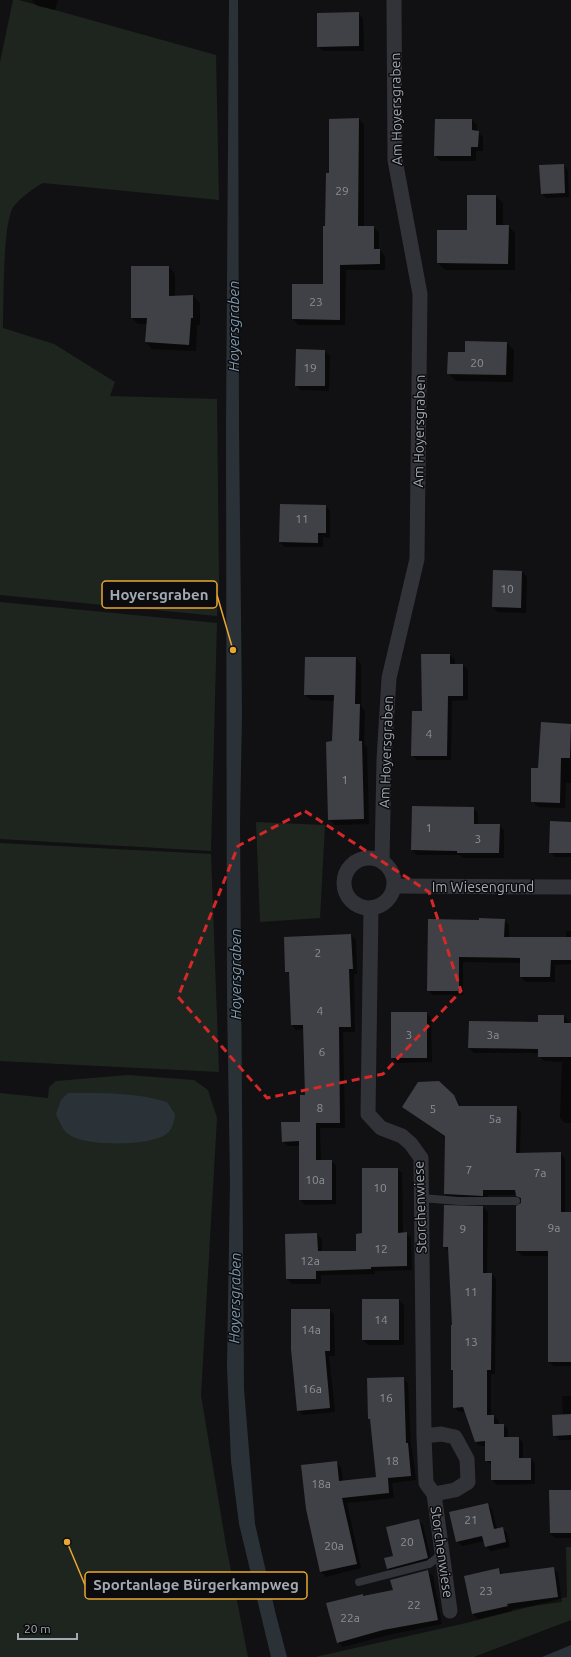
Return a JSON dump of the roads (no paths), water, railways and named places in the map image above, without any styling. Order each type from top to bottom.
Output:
[{"type":"street","name":"Am Hoyersgraben","points":[[382,861],[384,760],[389,678],[417,559],[420,294],[395,160],[394,0]]},
{"type":"street","points":[[374,858],[382,861],[393,873],[394,886],[388,899],[381,905],[371,908],[359,906],[349,899],[344,890],[344,876],[350,866],[361,859],[374,858]]},
{"type":"street","name":"Im Wiesengrund","points":[[394,886],[571,887]]},
{"type":"street","name":"Storchenwiese","points":[[371,908],[368,1114],[381,1128],[402,1136],[411,1144],[421,1158],[424,1436],[426,1483],[434,1494],[450,1611]]},
{"type":"street","name":"Storchenwiese","points":[[424,1436],[441,1434],[456,1437],[467,1459],[468,1482],[455,1490],[434,1494]]},
{"type":"lane","points":[[421,1198],[459,1201],[516,1201]]},
{"type":"lane","points":[[359,1582],[429,1564],[442,1554]]},
{"type":"water","points":[[229,0],[238,0],[239,430],[242,713],[240,823],[244,1389],[255,1524],[287,1657],[271,1657],[239,1524],[231,1461],[227,1367],[230,1182],[227,999],[226,430]]},
{"type":"water","points":[[68,1093],[106,1093],[142,1096],[167,1102],[175,1114],[173,1123],[171,1129],[165,1135],[157,1139],[145,1141],[130,1143],[100,1143],[75,1138],[65,1131],[56,1114],[61,1100]]},
{"type":"water","points":[[571,1645],[571,1657],[542,1657]]},
{"type":"place","name":"Hoyersgraben","points":[[233,650]]},
{"type":"place","name":"Sportanlage Bürgerkampweg","points":[[67,1542]]}]
